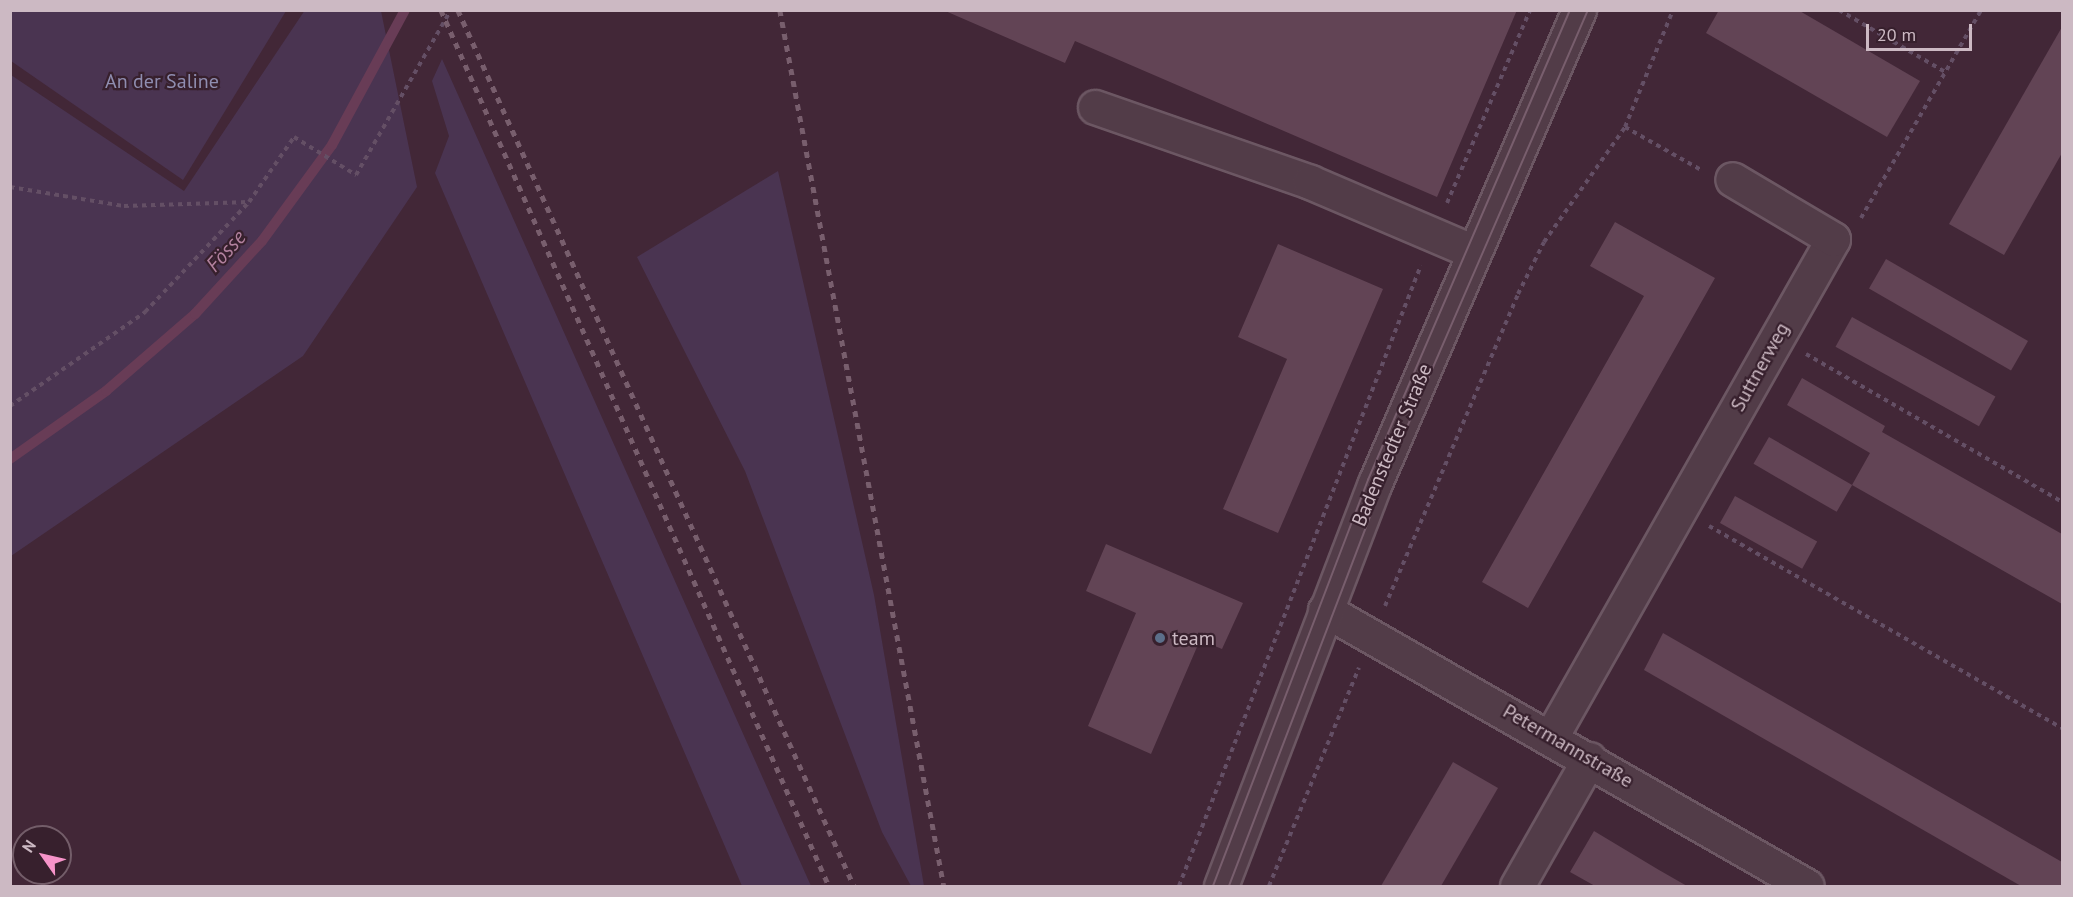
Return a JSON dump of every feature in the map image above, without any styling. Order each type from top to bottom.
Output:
[{"type":"street","name":"Badenstedter Straße","points":[[1221,886],[1325,610],[1474,252],[1580,10]]},
{"type":"street","points":[[1095,107],[1310,182],[1474,252]]},
{"type":"street","points":[[1732,179],[1833,239]]},
{"type":"street","name":"Suttnerweg","points":[[1552,735],[1833,239]]},
{"type":"street","name":"Petermannstraße","points":[[1325,610],[1552,735],[1807,886]]},
{"type":"street","points":[[1516,886],[1589,759]]},
{"type":"path","points":[[10,406],[145,312],[249,202],[294,137],[356,175],[451,10]]},
{"type":"path","points":[[1269,886],[1372,635],[1539,252],[1625,127],[1673,10]]},
{"type":"path","points":[[1839,10],[1946,72]]},
{"type":"path","points":[[1833,239],[1855,228],[1981,10]]},
{"type":"path","points":[[1625,127],[1714,178],[1732,179]]},
{"type":"path","points":[[10,187],[124,206],[249,202]]},
{"type":"path","points":[[1778,336],[2062,502]]},
{"type":"path","points":[[1680,510],[2062,728]]},
{"type":"green space","name":"An der Saline","points":[[11,10],[286,11],[183,180],[11,61]]},
{"type":"green space","points":[[305,10],[381,11],[417,187],[303,356],[11,556],[11,75],[184,191]]},
{"type":"green space","points":[[442,59],[811,886],[742,886],[435,173],[449,136],[432,81]]},
{"type":"green space","points":[[778,171],[874,595],[924,886],[911,886],[882,832],[745,471],[637,257]]},
{"type":"building","points":[[943,10],[1517,10],[1437,197],[1075,41],[1065,63]]},
{"type":"building","points":[[1719,10],[1798,10],[1920,81],[1887,137],[1706,33]]},
{"type":"building","points":[[2062,27],[2062,153],[2004,255],[1949,224]]},
{"type":"building","points":[[1615,222],[1715,278],[1528,608],[1482,582],[1644,296],[1590,266]]},
{"type":"building","points":[[1278,244],[1383,289],[1278,533],[1223,509],[1287,359],[1238,337]]},
{"type":"building","points":[[1886,259],[2028,341],[2011,370],[1869,288]]},
{"type":"building","points":[[1852,317],[1995,397],[1979,426],[1836,347]]},
{"type":"building","points":[[1802,378],[1885,426],[1882,432],[2062,534],[2062,604],[1852,485],[1870,453],[1787,405]]},
{"type":"building","points":[[1769,437],[1852,485],[1837,512],[1754,464]]},
{"type":"building","points":[[1735,496],[1817,542],[1802,569],[1720,523]]},
{"type":"building","points":[[1106,544],[1243,603],[1222,649],[1200,640],[1151,754],[1088,726],[1136,613],[1086,591]]},
{"type":"building","points":[[1663,633],[2062,862],[2062,886],[2021,886],[1644,670]]},
{"type":"building","points":[[1453,762],[1498,788],[1441,886],[1381,886]]},
{"type":"building","points":[[1594,831],[1687,886],[1595,886],[1570,872]]},
{"type":"waterway","name":"Fösse","points":[[10,459],[106,391],[195,314],[262,241],[332,145],[405,10]]},
{"type":"tram line","points":[[1213,886],[1368,480],[1570,10]]},
{"type":"tram line","points":[[1229,886],[1382,485],[1588,10]]},
{"type":"railway","points":[[441,10],[829,886]]},
{"type":"railway","points":[[458,10],[854,886]]},
{"type":"railway","points":[[780,10],[944,886]]},
{"type":"place","name":"team","points":[[1160,638]]}]
